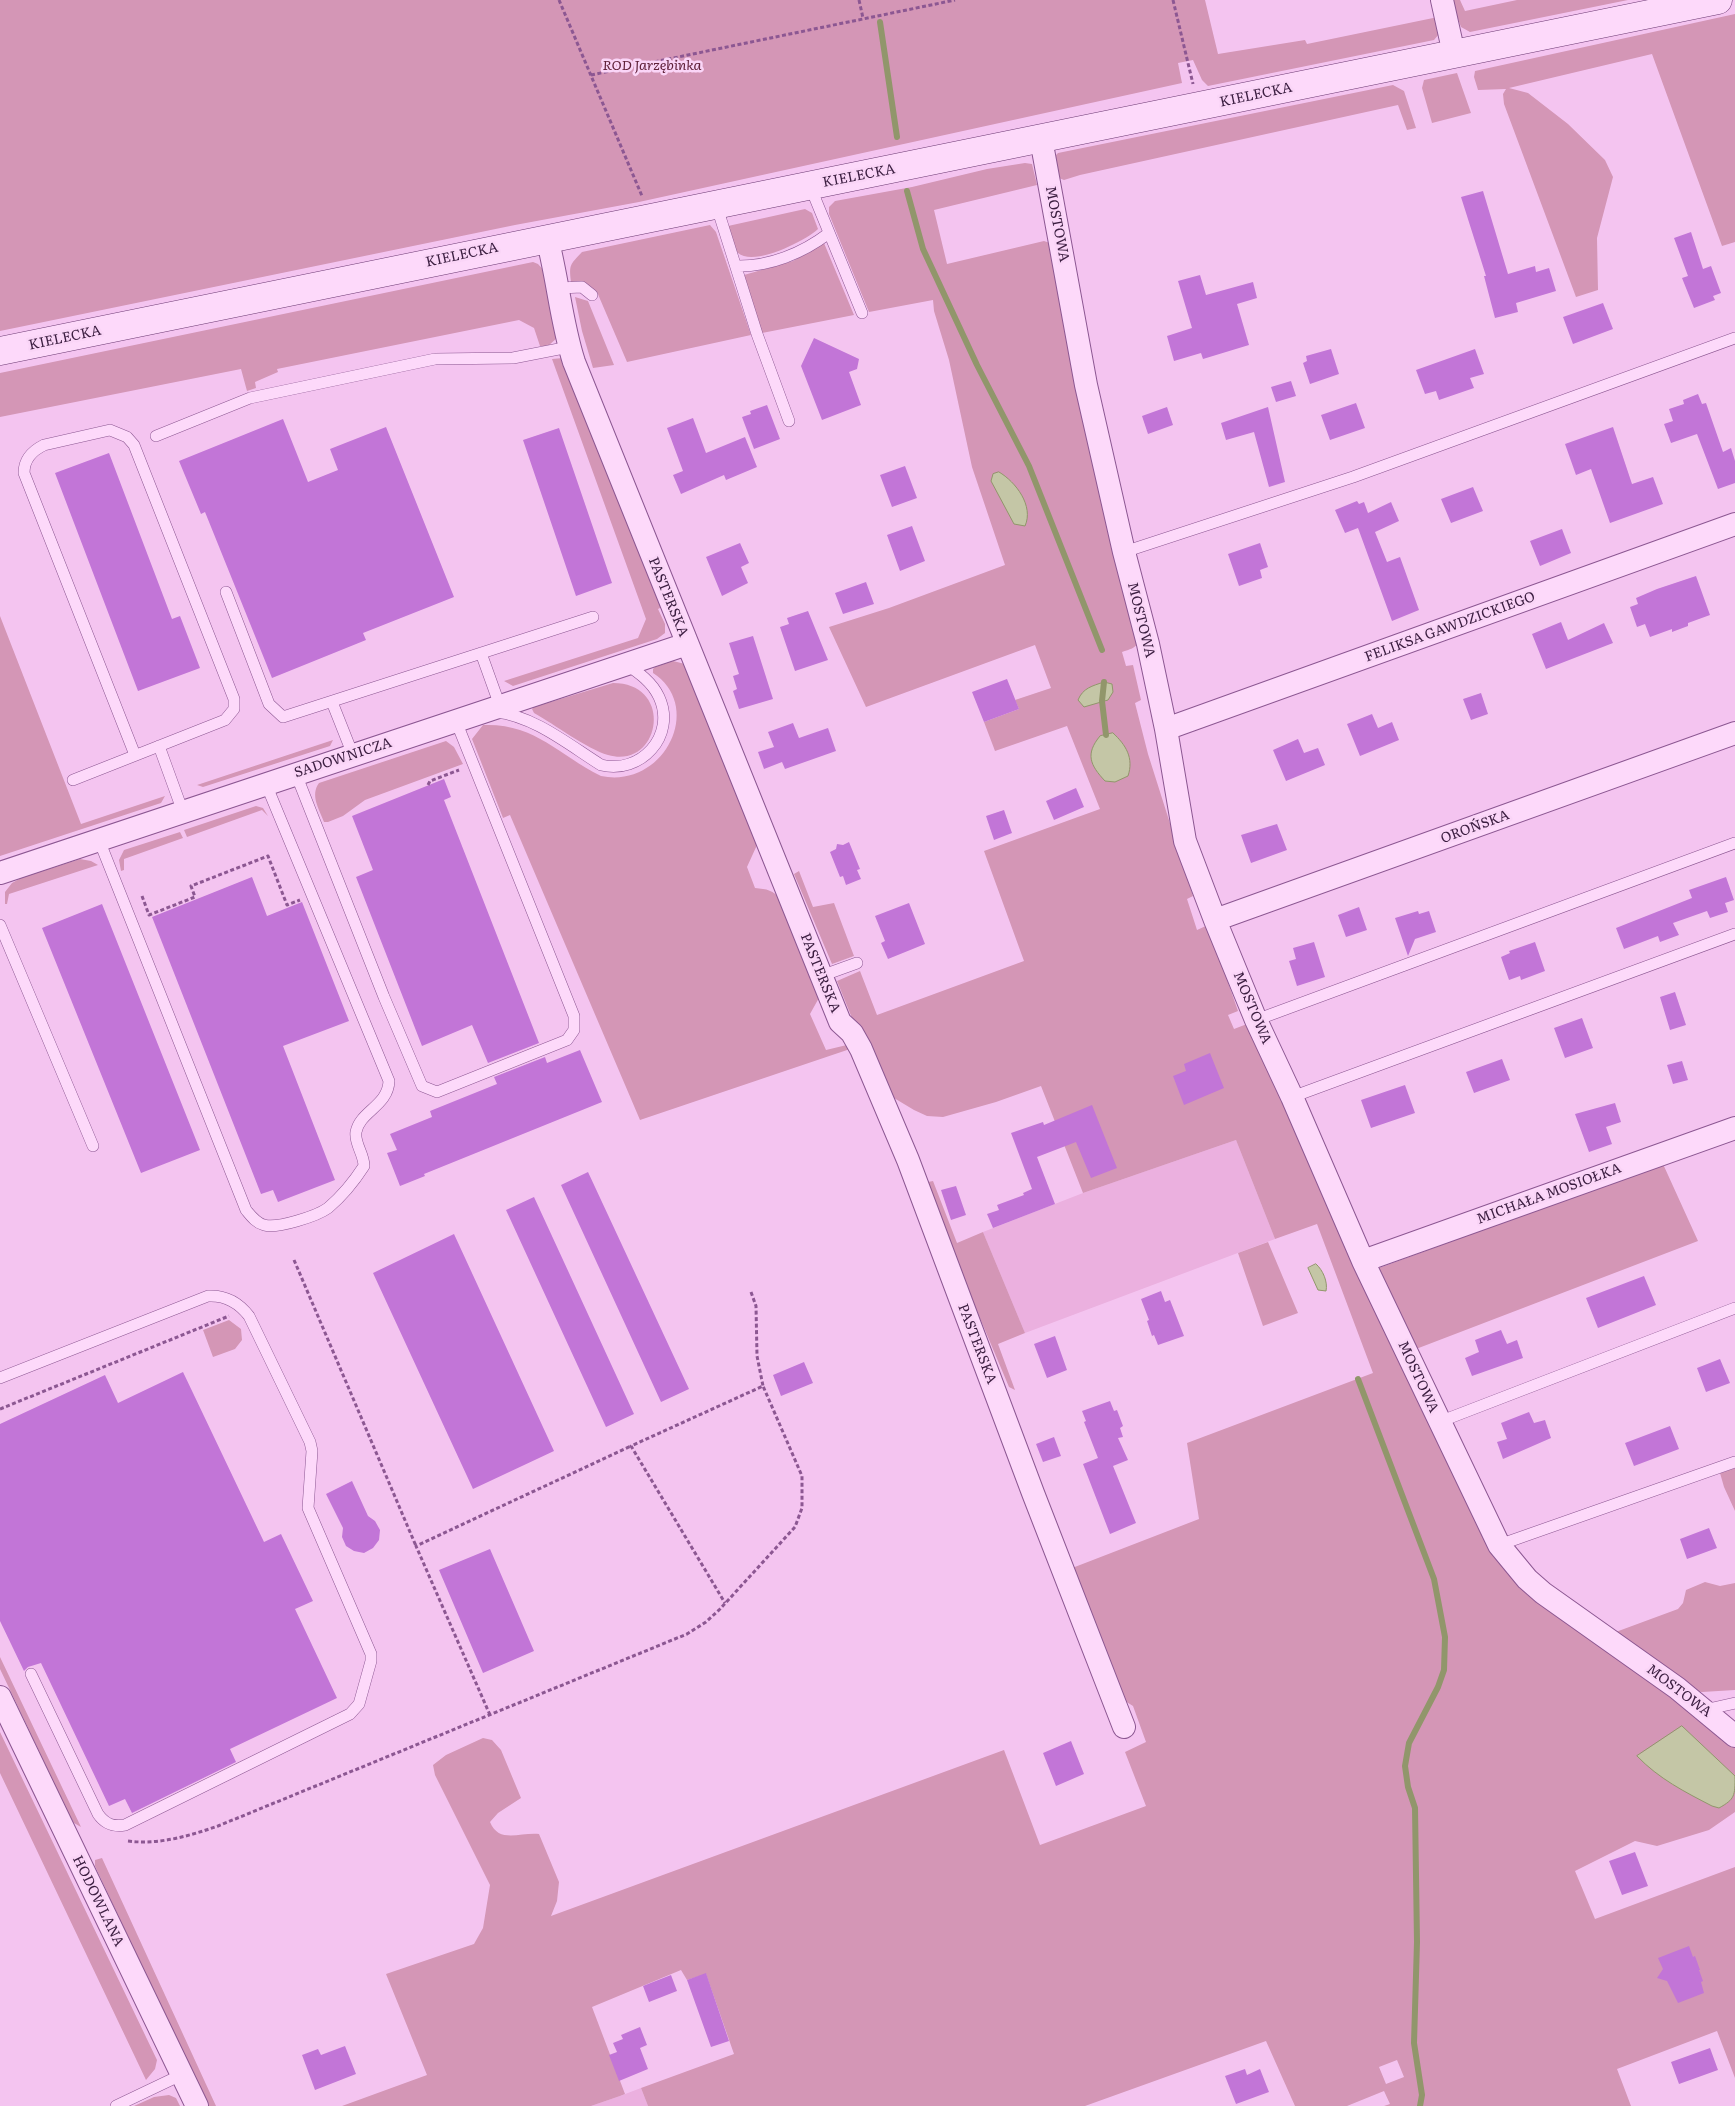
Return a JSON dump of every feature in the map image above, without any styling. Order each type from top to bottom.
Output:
[{"type":"main road","name":"KIELECKA","points":[[0,351],[1718,0]]},
{"type":"street","points":[[1442,0],[1454,54]]},
{"type":"street","name":"MOSTOWA","points":[[1041,139],[1086,385],[1124,552],[1144,626],[1166,729],[1185,841],[1256,1020],[1292,1097],[1363,1261],[1499,1545],[1526,1579],[1543,1594],[1678,1688],[1735,1736]]},
{"type":"street","name":"PASTERSKA","points":[[547,238],[559,288],[569,347],[840,1022],[852,1033],[861,1049],[908,1160],[1033,1493],[1124,1727]]},
{"type":"street","name":"FELIKSA GAWDZICKIEGO","points":[[1166,729],[1735,524]]},
{"type":"street","name":"SADOWNICZA","points":[[0,873],[687,644]]},
{"type":"street","name":"OROŃSKA","points":[[1215,920],[1735,733]]},
{"type":"street","name":"MICHAŁA MOSIOŁKA","points":[[1363,1261],[1735,1128]]},
{"type":"street","name":"HODOWLANA","points":[[0,1697],[197,2106]]},
{"type":"lane","points":[[810,186],[862,313]]},
{"type":"lane","points":[[716,204],[757,334],[789,421]]},
{"type":"lane","points":[[736,266],[746,266],[787,257],[802,251],[829,233]]},
{"type":"lane","points":[[559,288],[582,287],[592,295]]},
{"type":"lane","points":[[1124,552],[1353,477],[1735,338]]},
{"type":"lane","points":[[156,436],[240,401],[258,396],[435,359],[513,358],[569,347]]},
{"type":"lane","points":[[73,780],[224,720],[234,709],[234,699],[134,444],[127,437],[110,430],[44,445],[35,449],[24,464],[24,473],[135,755]]},
{"type":"lane","points":[[226,592],[269,704],[283,717],[593,617]]},
{"type":"lane","points":[[482,653],[492,709],[527,721],[601,765],[612,768],[624,767],[643,757],[656,744],[663,730],[664,718],[659,696],[642,675],[626,664]]},
{"type":"lane","points":[[332,702],[353,755]]},
{"type":"lane","points":[[296,774],[384,997],[422,1086],[437,1092],[567,1040],[574,1030],[574,1016],[456,721]]},
{"type":"lane","points":[[159,746],[183,812]]},
{"type":"lane","points":[[99,840],[240,1197],[252,1217],[266,1226],[278,1226],[321,1212],[334,1201],[364,1166],[364,1159],[356,1138],[356,1131],[389,1090],[389,1081],[266,784]]},
{"type":"lane","points":[[1256,1020],[1735,843]]},
{"type":"lane","points":[[0,925],[93,1146]]},
{"type":"lane","points":[[1292,1097],[1735,934]]},
{"type":"lane","points":[[821,976],[857,963]]},
{"type":"lane","points":[[0,1378],[208,1296],[226,1297],[244,1310],[310,1442],[312,1451],[308,1508],[370,1648],[371,1661],[359,1704],[343,1719],[125,1826],[115,1826],[106,1823],[98,1814],[31,1674]]},
{"type":"lane","points":[[1439,1422],[1735,1308]]},
{"type":"lane","points":[[1499,1545],[1735,1462]]},
{"type":"lane","points":[[1704,1710],[1735,1703]]},
{"type":"lane","points":[[116,2106],[181,2075]]},
{"type":"path","points":[[559,0],[651,218]]},
{"type":"path","points":[[859,0],[863,18]]},
{"type":"path","points":[[590,75],[955,0]]},
{"type":"path","points":[[1173,0],[1199,107]]},
{"type":"path","points":[[428,785],[430,781],[473,764]]},
{"type":"path","points":[[142,896],[150,915],[195,897],[190,886],[268,856],[287,905],[312,895]]},
{"type":"path","points":[[294,1260],[490,1715]]},
{"type":"path","points":[[124,1841],[144,1843],[178,1838],[218,1826],[687,1634],[706,1622],[795,1527],[802,1508],[802,1476],[764,1386],[757,1356],[756,1306],[750,1292]]},
{"type":"path","points":[[0,1409],[244,1310]]},
{"type":"path","points":[[416,1546],[764,1386]]},
{"type":"path","points":[[631,1446],[724,1604]]},
{"type":"shaded area","points":[[999,472],[1012,482],[1022,495],[1027,511],[1025,526],[1014,524],[991,481],[993,474]]},
{"type":"shaded area","points":[[1104,682],[1112,684],[1113,692],[1108,700],[1084,707],[1078,700],[1082,693],[1092,686]]},
{"type":"shaded area","points":[[1113,733],[1128,752],[1130,763],[1128,776],[1115,782],[1105,781],[1096,770],[1091,759],[1092,748],[1100,736]]},
{"type":"shaded area","points":[[1236,1140],[1275,1239],[1025,1333],[983,1232],[1083,1193]]},
{"type":"shaded area","points":[[1316,1264],[1324,1276],[1326,1291],[1318,1290],[1308,1268]]},
{"type":"shaded area","points":[[1682,1726],[1735,1776],[1733,1796],[1719,1808],[1692,1796],[1654,1772],[1637,1756]]},
{"type":"shaded area","points":[[641,2088],[648,2106],[591,2106],[620,2096]]},
{"type":"green space","name":"ROD Jarzębinka","points":[[0,0],[1205,0],[1218,54],[1305,40],[1307,44],[1438,17],[1439,34],[1434,40],[1208,86],[1202,80],[1193,60],[1178,63],[1182,83],[639,202],[515,225],[0,331]]},
{"type":"green space","points":[[1451,0],[1460,0],[1465,11],[1517,0],[1628,0],[1470,32],[1461,27]]},
{"type":"green space","points":[[1735,14],[1735,242],[1722,246],[1652,54],[1509,88],[1528,93],[1568,124],[1605,160],[1613,177],[1597,238],[1598,290],[1576,297],[1504,104],[1503,94],[1506,89],[1478,90],[1474,77],[1475,71]]},
{"type":"green space","points":[[1457,73],[1471,113],[1432,123],[1422,88],[1424,80]]},
{"type":"green space","points":[[1393,85],[1404,91],[1416,128],[1407,130],[1398,105],[1064,180],[1059,178],[1055,156],[1058,153]]},
{"type":"green space","points":[[1025,163],[1032,164],[1037,185],[934,210],[947,264],[1044,241],[1050,243],[1086,433],[1108,531],[1139,641],[1134,647],[1122,652],[1126,666],[1133,665],[1141,700],[1135,703],[1148,754],[1193,896],[1187,899],[1197,930],[1208,925],[1238,1011],[1228,1015],[1234,1029],[1247,1024],[1476,1523],[1735,1748],[1735,1812],[1709,1830],[1657,1846],[1635,1841],[1575,1871],[1595,1919],[1735,1867],[1735,2078],[1717,2031],[1617,2069],[1631,2106],[1384,2106],[1390,2104],[1384,2091],[1347,2106],[1295,2106],[1266,2041],[1085,2106],[648,2106],[641,2088],[734,2054],[706,1974],[687,1980],[681,1970],[592,2007],[625,2094],[591,2106],[342,2106],[427,2075],[386,1974],[474,1944],[483,1928],[490,1885],[435,1775],[433,1765],[446,1755],[483,1738],[492,1740],[501,1750],[521,1798],[498,1813],[490,1822],[494,1829],[504,1835],[539,1834],[559,1882],[557,1901],[551,1916],[1004,1750],[1040,1845],[1146,1806],[1125,1752],[1146,1742],[1133,1706],[1117,1696],[1067,1570],[1199,1519],[1187,1443],[1373,1373],[1317,1224],[1275,1239],[1236,1140],[1083,1193],[1041,1086],[996,1102],[943,1117],[927,1116],[914,1110],[894,1098],[856,1028],[837,981],[860,971],[877,1015],[1024,961],[984,851],[1100,809],[1067,726],[995,751],[984,722],[1019,709],[1015,700],[1051,688],[1035,645],[866,707],[829,627],[889,608],[1005,565],[972,467],[949,360],[934,311],[933,300],[869,312],[829,214],[829,207],[835,201],[912,187],[987,169]],"holes":[[[1397,2060],[1404,2077],[1386,2084],[1379,2067]]]},
{"type":"green space","points":[[805,209],[812,213],[818,229],[802,240],[779,251],[755,257],[745,256],[736,251],[728,226]]},
{"type":"green space","points":[[710,225],[716,232],[751,335],[627,362],[597,292],[581,281],[571,282],[570,268],[573,262],[582,252]]},
{"type":"green space","points":[[824,243],[854,315],[762,333],[744,275],[793,261]]},
{"type":"green space","points":[[533,262],[538,264],[546,273],[557,338],[548,346],[540,346],[534,328],[519,320],[277,369],[278,372],[255,382],[256,388],[247,391],[241,369],[0,417],[0,373]]},
{"type":"green space","points":[[575,297],[588,301],[614,365],[593,368],[582,331]]},
{"type":"green space","points":[[563,358],[664,606],[658,609],[665,624],[665,633],[657,639],[513,686],[504,681],[638,638],[646,619],[552,359]]},
{"type":"green space","points":[[0,616],[81,824],[165,796],[161,803],[0,856]]},
{"type":"green space","points":[[673,661],[685,664],[757,845],[747,867],[755,888],[770,891],[781,900],[820,996],[810,1014],[826,1050],[851,1044],[853,1048],[640,1120],[510,815],[503,818],[472,739],[483,725],[501,726],[532,734],[601,776],[623,777],[643,770],[659,758],[670,742],[676,724],[676,705],[668,688],[653,673],[655,667]]},
{"type":"green space","points":[[613,683],[633,687],[646,696],[653,710],[654,725],[649,739],[640,750],[626,756],[608,755],[590,747],[534,713],[532,709],[534,707]]},
{"type":"green space","points":[[333,740],[330,746],[203,787],[197,785]]},
{"type":"green space","points":[[446,741],[454,747],[463,764],[365,800],[343,816],[324,822],[315,797],[316,788],[319,783]]},
{"type":"green space","points":[[256,806],[263,808],[268,816],[262,810],[187,837],[184,830]]},
{"type":"green space","points":[[180,832],[183,838],[124,859],[124,870],[121,871],[119,860],[124,850]]},
{"type":"green space","points":[[80,859],[91,861],[98,865],[9,894],[7,904],[5,904],[5,892],[12,883],[21,878]]},
{"type":"green space","points":[[799,871],[813,907],[834,903],[854,956],[832,964],[794,874]]},
{"type":"green space","points":[[1663,1164],[1698,1241],[1416,1349],[1379,1268]]},
{"type":"green space","points":[[933,1181],[957,1243],[983,1232],[1025,1333],[998,1344],[1015,1390],[1009,1387],[923,1183]]},
{"type":"green space","points":[[1268,1242],[1298,1313],[1263,1326],[1238,1253]]},
{"type":"green space","points":[[229,1320],[241,1329],[242,1340],[235,1349],[213,1357],[203,1330]]},
{"type":"green space","points":[[1735,1468],[1735,1511],[1720,1473]]},
{"type":"green space","points":[[1705,1582],[1720,1586],[1735,1583],[1735,1690],[1694,1691],[1613,1633],[1678,1609],[1683,1603],[1686,1590]]},
{"type":"green space","points":[[0,1657],[81,1827],[74,1823],[70,1816],[0,1669]]},
{"type":"green space","points":[[0,1732],[157,2060],[155,2069],[146,2080],[0,1773]]},
{"type":"green space","points":[[102,1858],[216,2106],[207,2106],[95,1866],[95,1860]]},
{"type":"green space","points":[[169,2095],[176,2098],[180,2106],[134,2106],[154,2097]]},
{"type":"building","points":[[1483,191],[1508,274],[1535,266],[1536,272],[1549,268],[1556,291],[1516,303],[1518,312],[1495,318],[1484,276],[1486,276],[1461,197]]},
{"type":"building","points":[[1691,232],[1703,269],[1711,266],[1721,293],[1713,296],[1715,300],[1694,308],[1682,278],[1688,276],[1674,238]]},
{"type":"building","points":[[1200,275],[1206,295],[1253,282],[1257,298],[1237,304],[1249,345],[1203,359],[1201,353],[1174,361],[1167,336],[1192,328],[1178,281]]},
{"type":"building","points":[[1603,303],[1613,329],[1573,344],[1563,317]]},
{"type":"building","points":[[814,338],[859,359],[857,369],[849,372],[861,405],[822,420],[801,366]]},
{"type":"building","points":[[1331,349],[1339,374],[1310,384],[1303,363],[1307,361],[1306,356]]},
{"type":"building","points":[[1475,349],[1484,374],[1470,378],[1474,388],[1439,400],[1436,391],[1425,394],[1416,370]]},
{"type":"building","points":[[1291,381],[1296,396],[1276,402],[1271,387]]},
{"type":"building","points":[[1698,394],[1702,404],[1706,403],[1723,452],[1731,448],[1735,461],[1735,483],[1718,489],[1697,434],[1671,443],[1664,424],[1673,421],[1669,409],[1684,404],[1683,400]]},
{"type":"building","points":[[1356,403],[1365,428],[1330,440],[1321,415]]},
{"type":"building","points":[[767,405],[780,439],[754,449],[742,417],[751,414],[750,411]]},
{"type":"building","points":[[1167,407],[1173,425],[1148,434],[1142,416]]},
{"type":"building","points":[[1268,407],[1285,482],[1269,487],[1254,432],[1226,440],[1221,423]]},
{"type":"building","points":[[693,418],[706,453],[745,437],[757,467],[726,480],[724,475],[681,494],[673,475],[683,471],[667,428]]},
{"type":"building","points":[[283,419],[308,482],[338,470],[330,449],[386,427],[454,597],[363,633],[366,640],[272,678],[205,512],[201,514],[179,461]]},
{"type":"building","points":[[1613,427],[1632,484],[1653,477],[1663,504],[1610,523],[1591,469],[1576,475],[1565,444]]},
{"type":"building","points":[[559,428],[612,583],[576,596],[523,440]]},
{"type":"building","points":[[109,453],[172,619],[180,616],[200,668],[138,691],[55,473]]},
{"type":"building","points":[[905,466],[917,498],[892,507],[880,475]]},
{"type":"building","points":[[1473,487],[1483,511],[1451,523],[1441,499]]},
{"type":"building","points":[[1357,501],[1359,504],[1364,502],[1368,513],[1391,502],[1399,521],[1375,532],[1387,562],[1400,557],[1419,610],[1392,621],[1358,528],[1345,533],[1335,510]]},
{"type":"building","points":[[912,526],[925,561],[900,571],[887,535]]},
{"type":"building","points":[[1562,529],[1571,553],[1540,566],[1530,541]]},
{"type":"building","points":[[740,543],[749,563],[741,567],[748,583],[722,596],[706,557]]},
{"type":"building","points":[[1260,543],[1268,567],[1260,570],[1262,578],[1239,586],[1228,554]]},
{"type":"building","points":[[1696,576],[1710,615],[1688,623],[1688,626],[1672,632],[1672,629],[1650,637],[1645,624],[1637,627],[1630,607],[1638,604],[1636,598]]},
{"type":"building","points":[[866,582],[874,604],[843,614],[835,593]]},
{"type":"building","points":[[808,611],[828,660],[795,671],[780,627],[789,624],[787,618]]},
{"type":"building","points":[[1561,622],[1568,640],[1604,623],[1613,643],[1546,669],[1532,634]]},
{"type":"building","points":[[753,636],[773,699],[739,709],[733,691],[737,689],[733,676],[739,674],[729,643]]},
{"type":"building","points":[[1007,679],[1019,709],[984,722],[972,692]]},
{"type":"building","points":[[1481,693],[1488,714],[1471,720],[1463,699]]},
{"type":"building","points":[[1372,714],[1378,728],[1392,722],[1399,740],[1360,756],[1347,724]]},
{"type":"building","points":[[793,723],[799,738],[828,728],[836,751],[785,769],[782,762],[764,769],[758,752],[774,747],[768,732]]},
{"type":"building","points":[[1298,739],[1304,753],[1318,748],[1325,765],[1286,781],[1273,750]]},
{"type":"building","points":[[444,779],[451,797],[444,800],[539,1043],[488,1063],[472,1025],[422,1046],[356,877],[373,870],[352,816]]},
{"type":"building","points":[[1076,788],[1084,807],[1054,820],[1046,801]]},
{"type":"building","points":[[1004,810],[1012,833],[994,840],[986,816]]},
{"type":"building","points":[[1277,824],[1287,850],[1251,863],[1241,835]]},
{"type":"building","points":[[849,842],[860,869],[857,870],[861,879],[846,885],[843,876],[840,877],[830,852],[836,849],[837,844],[843,845]]},
{"type":"building","points":[[252,877],[267,916],[302,902],[349,1021],[283,1046],[335,1180],[278,1202],[273,1190],[261,1194],[152,917]]},
{"type":"building","points":[[1726,877],[1734,900],[1725,903],[1728,912],[1710,918],[1707,911],[1673,923],[1679,935],[1660,942],[1658,936],[1624,949],[1616,928],[1692,898],[1689,890]]},
{"type":"building","points":[[909,903],[925,944],[888,959],[881,943],[885,941],[875,916]]},
{"type":"building","points":[[102,904],[200,1150],[141,1173],[42,928]]},
{"type":"building","points":[[1359,907],[1367,930],[1346,937],[1338,915]]},
{"type":"building","points":[[1418,911],[1419,914],[1429,911],[1436,932],[1415,939],[1408,956],[1395,918]]},
{"type":"building","points":[[1314,942],[1325,977],[1297,986],[1289,961],[1296,959],[1293,948]]},
{"type":"building","points":[[1535,942],[1545,971],[1521,980],[1520,976],[1509,980],[1501,957],[1510,953],[1509,951]]},
{"type":"building","points":[[1675,992],[1686,1025],[1670,1030],[1660,997]]},
{"type":"building","points":[[1582,1018],[1593,1048],[1565,1058],[1554,1028]]},
{"type":"building","points":[[580,1050],[602,1102],[424,1174],[425,1176],[400,1186],[387,1153],[397,1150],[390,1134],[432,1117],[430,1111],[497,1084],[494,1077],[545,1057],[547,1063]]},
{"type":"building","points":[[1210,1053],[1224,1088],[1184,1105],[1173,1076],[1186,1071],[1184,1064]]},
{"type":"building","points":[[1502,1059],[1510,1080],[1474,1093],[1466,1072]]},
{"type":"building","points":[[1682,1061],[1688,1080],[1673,1084],[1667,1065]]},
{"type":"building","points":[[1405,1085],[1415,1113],[1371,1128],[1361,1100]]},
{"type":"building","points":[[1615,1103],[1621,1122],[1606,1127],[1612,1144],[1589,1152],[1575,1114]]},
{"type":"building","points":[[1092,1105],[1117,1168],[1091,1178],[1076,1142],[1037,1157],[1055,1204],[993,1228],[987,1214],[999,1210],[997,1205],[1024,1195],[1023,1193],[1032,1189],[1011,1133],[1043,1122],[1044,1125]]},
{"type":"building","points":[[588,1172],[689,1389],[661,1402],[561,1185]]},
{"type":"building","points":[[956,1186],[966,1215],[951,1220],[941,1190]]},
{"type":"building","points":[[534,1197],[634,1414],[606,1427],[506,1210]]},
{"type":"building","points":[[454,1234],[554,1451],[473,1489],[373,1273]]},
{"type":"building","points":[[1644,1276],[1656,1305],[1598,1328],[1586,1298]]},
{"type":"building","points":[[1161,1291],[1165,1302],[1170,1300],[1184,1336],[1158,1345],[1154,1335],[1152,1336],[1147,1321],[1149,1320],[1141,1299]]},
{"type":"building","points":[[1501,1330],[1507,1344],[1517,1340],[1523,1358],[1472,1376],[1465,1358],[1479,1352],[1475,1340]]},
{"type":"building","points":[[1055,1336],[1067,1370],[1047,1378],[1034,1344]]},
{"type":"building","points":[[1720,1359],[1730,1383],[1706,1392],[1697,1368]]},
{"type":"building","points":[[804,1362],[813,1383],[781,1396],[773,1375]]},
{"type":"building","points":[[183,1372],[264,1542],[281,1534],[313,1601],[295,1609],[337,1698],[230,1749],[236,1762],[132,1813],[125,1799],[109,1806],[41,1663],[28,1667],[24,1671],[0,1621],[0,1424],[105,1375],[118,1403]]},
{"type":"building","points":[[1110,1401],[1114,1411],[1117,1410],[1123,1426],[1120,1428],[1123,1437],[1118,1438],[1128,1460],[1113,1466],[1136,1523],[1110,1534],[1083,1464],[1098,1458],[1084,1422],[1086,1421],[1082,1411]]},
{"type":"building","points":[[1529,1412],[1534,1423],[1545,1420],[1551,1438],[1503,1459],[1497,1442],[1507,1439],[1501,1423]]},
{"type":"building","points":[[1670,1426],[1679,1449],[1634,1466],[1625,1443]]},
{"type":"building","points":[[1054,1437],[1061,1456],[1043,1462],[1036,1444]]},
{"type":"building","points":[[352,1481],[368,1516],[375,1521],[380,1530],[379,1540],[373,1548],[364,1553],[354,1551],[346,1546],[342,1537],[343,1528],[326,1494]]},
{"type":"building","points":[[1709,1528],[1717,1548],[1687,1559],[1680,1539]]},
{"type":"building","points":[[490,1549],[534,1651],[483,1673],[439,1570]]},
{"type":"building","points":[[1071,1741],[1084,1774],[1056,1786],[1043,1753]]},
{"type":"building","points":[[1635,1852],[1648,1886],[1622,1895],[1609,1861]]},
{"type":"building","points":[[1689,1946],[1700,1970],[1704,1993],[1678,2003],[1667,1981],[1657,1978],[1663,1969],[1658,1958]]},
{"type":"building","points":[[706,1973],[729,2041],[711,2047],[687,1980]]},
{"type":"building","points":[[671,1975],[677,1991],[649,2002],[643,1986]]},
{"type":"building","points":[[640,2027],[647,2045],[640,2048],[648,2069],[619,2081],[609,2055],[617,2052],[613,2043],[623,2039],[621,2035]]},
{"type":"building","points":[[345,2046],[356,2074],[315,2090],[302,2055],[318,2049],[321,2055]]},
{"type":"building","points":[[1710,2048],[1718,2070],[1679,2084],[1671,2062]]},
{"type":"building","points":[[1245,2069],[1247,2075],[1260,2069],[1269,2092],[1236,2104],[1225,2076]]},
{"type":"waterway","points":[[880,22],[897,137]]},
{"type":"waterway","points":[[907,191],[923,249],[977,365],[1029,466],[1102,650]]},
{"type":"waterway","points":[[1104,682],[1102,701],[1106,735]]},
{"type":"waterway","points":[[1358,1379],[1434,1579],[1445,1637],[1444,1670],[1438,1687],[1409,1743],[1405,1766],[1408,1787],[1415,1808],[1417,1942],[1414,2043],[1422,2095],[1420,2106]]}]
